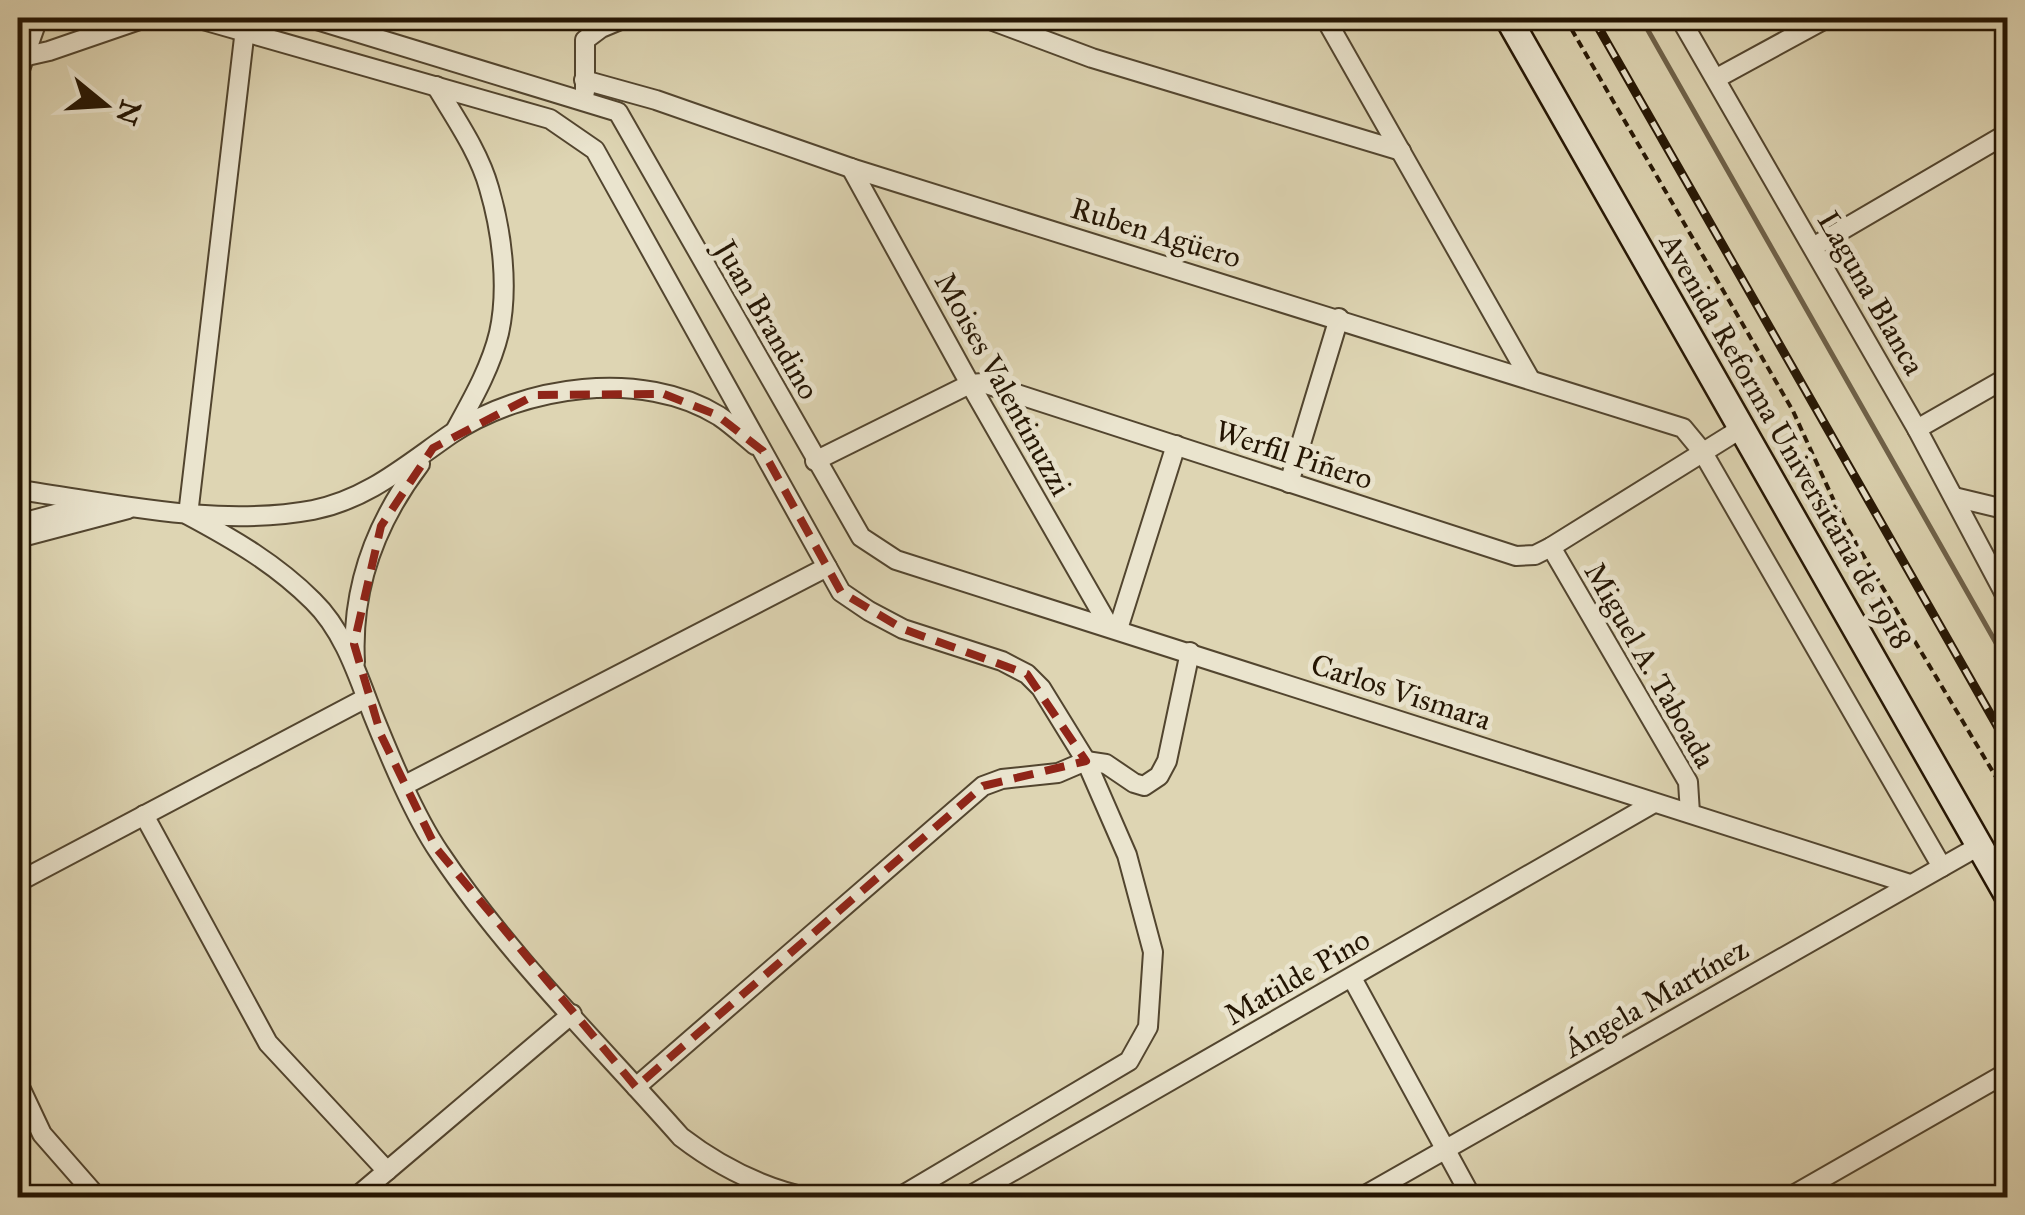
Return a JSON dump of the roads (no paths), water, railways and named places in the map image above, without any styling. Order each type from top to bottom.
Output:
[{"type":"main road","name":"Avenida Reforma Universitaria de 1918","points":[[1508,18],[2008,896]]},
{"type":"street","points":[[19,64],[38,18]]},
{"type":"street","points":[[19,64],[145,18]]},
{"type":"street","points":[[196,18],[550,119],[595,150],[841,592],[903,629],[1002,661],[1027,674],[1086,761],[1126,855],[1153,952],[1148,1027],[1129,1061],[898,1198]]},
{"type":"street","points":[[310,18],[586,103],[585,40],[601,28],[626,18]]},
{"type":"street","points":[[985,18],[1092,58],[1402,151]]},
{"type":"street","points":[[1325,18],[1530,379]]},
{"type":"street","name":"Laguna Blanca","points":[[1680,18],[1917,429],[2008,600]]},
{"type":"street","points":[[1717,78],[1827,18]]},
{"type":"street","points":[[188,515],[246,30]]},
{"type":"street","name":"Ruben Agüero","points":[[584,80],[656,100],[851,168],[1682,428],[1702,451]]},
{"type":"street","points":[[436,86],[489,187],[501,254],[503,298],[498,334],[478,389],[454,432]]},
{"type":"street","name":"Juan Brandino","points":[[586,103],[618,112],[815,461],[862,537],[876,548]]},
{"type":"street","points":[[1813,247],[2008,134]]},
{"type":"street","name":"Moises Valentinuzzi","points":[[851,168],[970,384],[1113,628]]},
{"type":"street","points":[[1289,483],[1340,318]]},
{"type":"street","points":[[1917,429],[2008,377]]},
{"type":"street","name":"Werfil Piñero","points":[[970,384],[984,383],[1516,556],[1535,556],[1551,547],[1742,428]]},
{"type":"street","points":[[815,461],[970,384]]},
{"type":"street","points":[[18,490],[188,515],[293,512],[346,502],[390,480],[454,432],[500,407],[535,395],[611,388],[664,394],[718,415],[763,451]]},
{"type":"street","points":[[1113,628],[1176,446]]},
{"type":"street","points":[[355,669],[356,613],[371,553],[393,500],[433,448]]},
{"type":"street","points":[[1702,451],[1942,867]]},
{"type":"street","points":[[1954,497],[2008,510]]},
{"type":"street","points":[[18,528],[102,501]]},
{"type":"street","points":[[18,528],[137,507]]},
{"type":"street","points":[[188,515],[250,548],[315,602],[355,669],[436,848],[463,887],[681,1137],[708,1158],[749,1180],[810,1198]]},
{"type":"street","name":"Miguel A. Taboada","points":[[1551,547],[1688,782],[1690,813]]},
{"type":"street","name":"Carlos Vismara","points":[[876,548],[896,560],[1910,884]]},
{"type":"street","points":[[405,784],[827,567]]},
{"type":"street","points":[[636,1087],[983,786],[1002,779],[1058,773],[1086,761],[1106,764],[1134,784],[1144,786],[1160,776],[1168,761],[1190,652]]},
{"type":"street","points":[[18,882],[366,698]]},
{"type":"street","name":"Matilde Pino","points":[[966,1198],[1654,804]]},
{"type":"street","points":[[144,815],[268,1043],[387,1170]]},
{"type":"street","name":"Ángela Martínez","points":[[1360,1198],[1979,846]]},
{"type":"street","points":[[1352,978],[1472,1198]]},
{"type":"street","points":[[355,1198],[572,1014]]},
{"type":"street","points":[[1788,1198],[2008,1072]]},
{"type":"street","points":[[18,1083],[42,1134],[98,1198]]},
{"type":"waterway","points":[[1641,18],[2008,664]]},
{"type":"railway","points":[[1593,18],[2008,745]]}]
